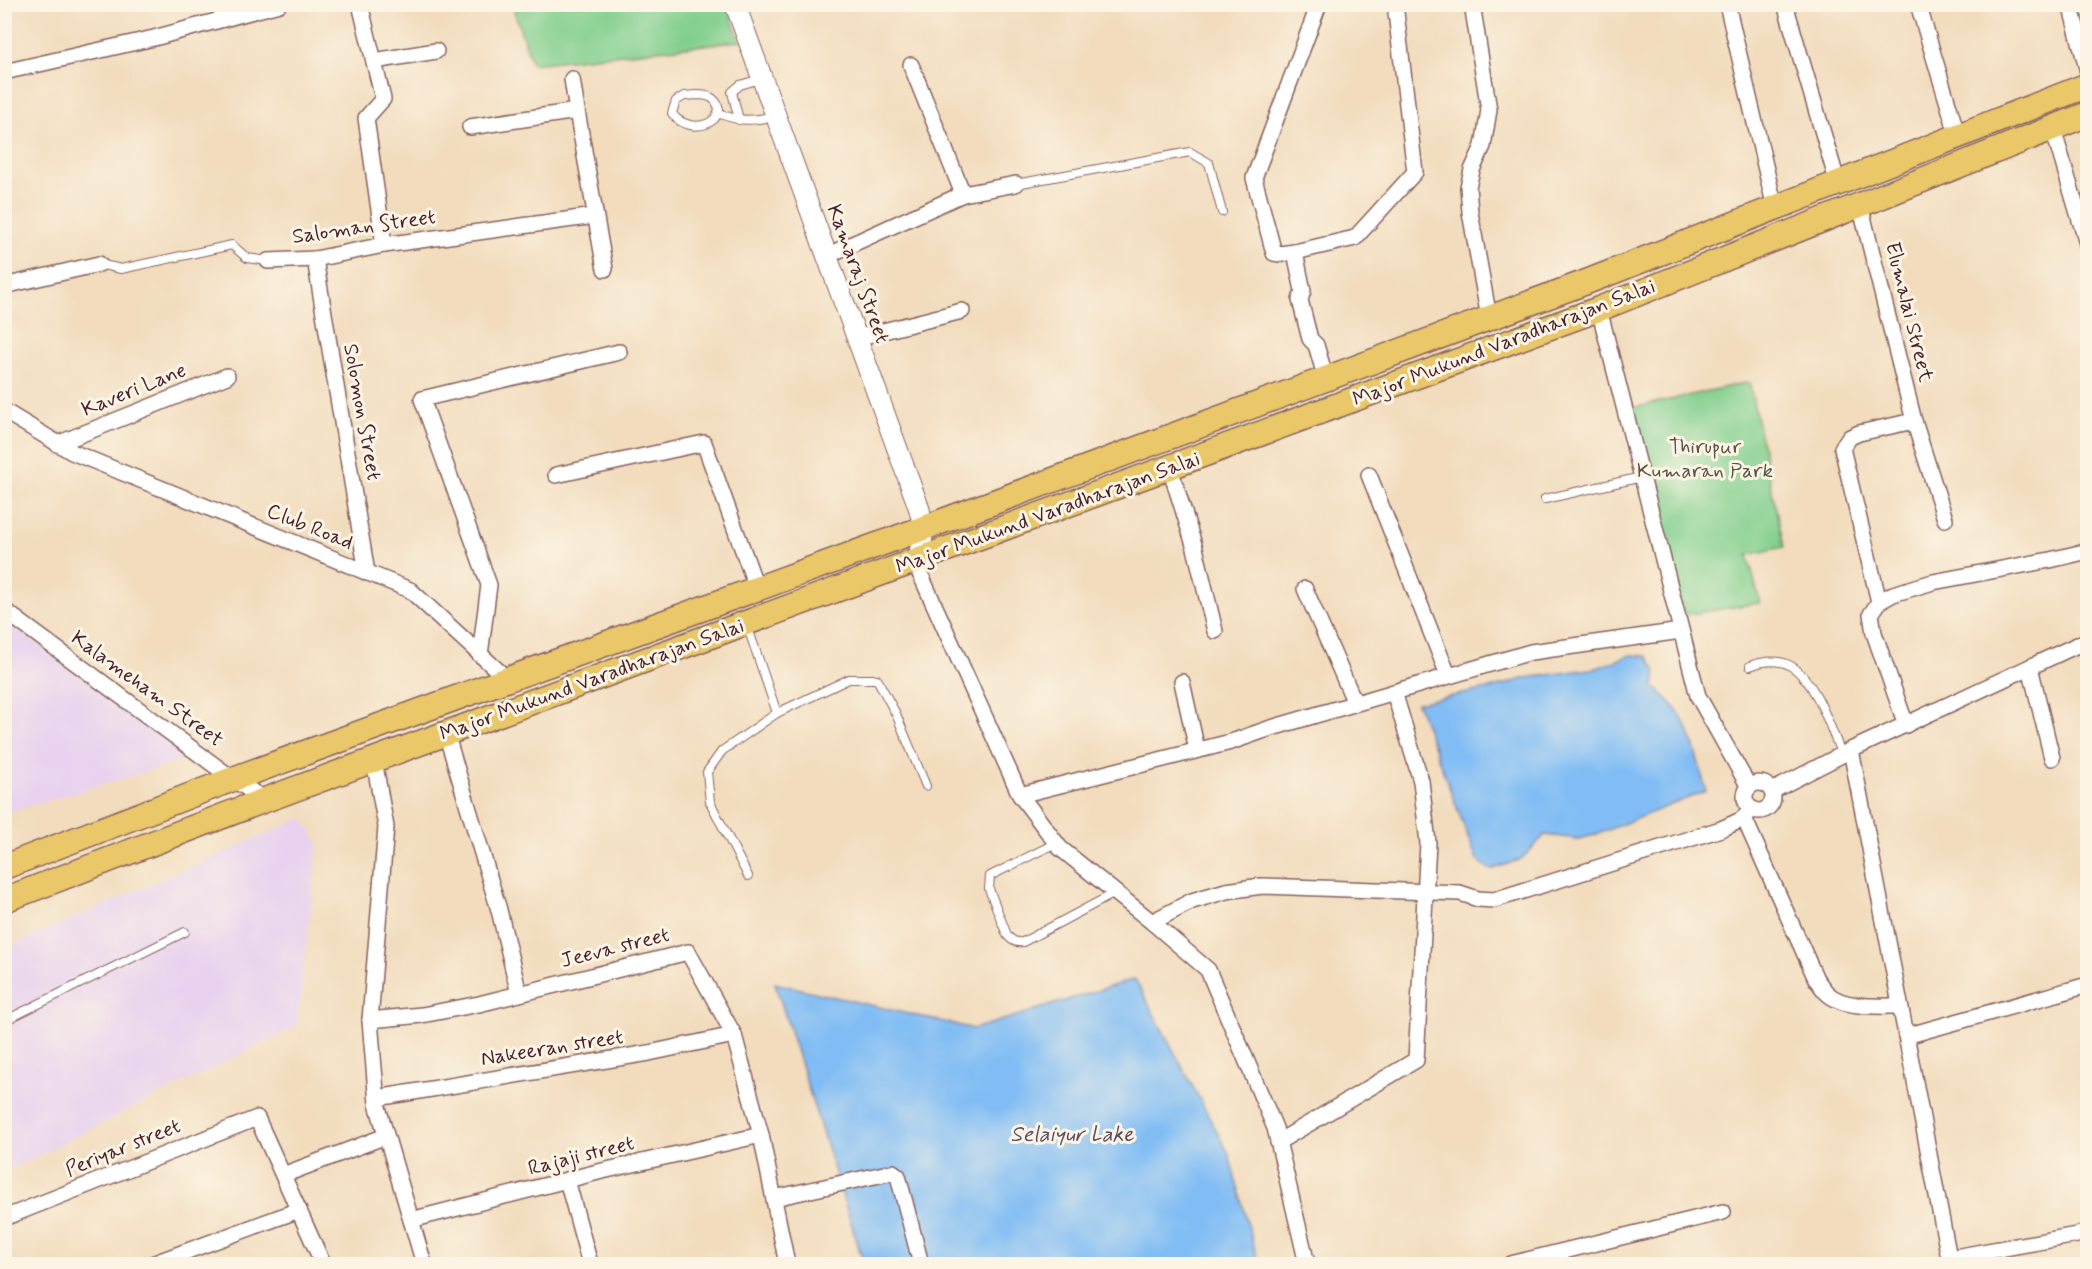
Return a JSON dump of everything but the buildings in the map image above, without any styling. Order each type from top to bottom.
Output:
[{"type":"main road","name":"Major Mukund Varadharajan Salai","points":[[4,867],[233,779],[924,528],[1489,318],[2088,85]]},
{"type":"main road","name":"Major Mukund Varadharajan Salai","points":[[4,900],[265,800],[1599,309],[1862,209],[2088,114]]},
{"type":"street","points":[[4,72],[154,38],[279,4]]},
{"type":"street","points":[[360,4],[383,99],[366,118],[384,245]]},
{"type":"street","name":"Kamaraj Street","points":[[735,4],[919,508],[924,528],[918,561]]},
{"type":"street","points":[[1319,4],[1254,178],[1274,253],[1280,255],[1355,238],[1415,172],[1395,4]]},
{"type":"street","points":[[1472,4],[1489,110],[1483,146],[1472,170],[1468,187],[1470,212],[1489,318]]},
{"type":"street","points":[[1727,4],[1775,208]]},
{"type":"street","points":[[1785,4],[1838,184]]},
{"type":"street","points":[[1918,4],[1958,137]]},
{"type":"street","points":[[2070,4],[2088,72]]},
{"type":"street","points":[[374,62],[436,51]]},
{"type":"street","points":[[911,65],[963,194]]},
{"type":"street","points":[[572,79],[604,269]]},
{"type":"street","points":[[470,127],[577,111]]},
{"type":"street","points":[[2053,129],[2088,247]]},
{"type":"street","points":[[826,256],[963,194],[1016,184]]},
{"type":"street","name":"Elumalai Street","points":[[1862,209],[1914,421],[1945,519]]},
{"type":"street","name":"Saloman Street","points":[[268,261],[315,259],[384,245],[595,216]]},
{"type":"street","points":[[1294,252],[1303,291],[1310,296],[1320,336],[1316,345],[1326,379]]},
{"type":"street","name":"Solomon Street","points":[[315,259],[367,573]]},
{"type":"street","name":"Saloman Street","points":[[4,286],[99,264]]},
{"type":"street","points":[[1599,309],[1698,696],[1749,787],[1746,800],[1749,813],[1815,978],[1828,994],[1839,1000],[1863,1006],[1900,1006]]},
{"type":"street","points":[[856,338],[962,311]]},
{"type":"street","points":[[480,655],[489,585],[422,399],[619,352]]},
{"type":"street","name":"Kaveri Lane","points":[[57,444],[227,376]]},
{"type":"street","name":"Club Road","points":[[4,411],[72,452],[410,590],[507,679]]},
{"type":"street","points":[[1879,602],[1842,448],[1851,437],[1914,421]]},
{"type":"street","points":[[556,475],[704,443],[757,589]]},
{"type":"street","points":[[1170,468],[1195,548],[1215,631]]},
{"type":"street","points":[[1370,475],[1448,675]]},
{"type":"street","points":[[1906,725],[1874,633],[1871,615],[1879,602],[1893,594],[1933,582],[2088,551]]},
{"type":"street","points":[[918,561],[918,568],[1020,795],[1056,843],[1208,970],[1275,1128],[1307,1264]]},
{"type":"street","points":[[1305,589],[1355,703]]},
{"type":"street","name":"Kalameham Street","points":[[4,610],[233,779],[265,800]]},
{"type":"street","points":[[1020,795],[1230,742],[1531,652],[1681,631]]},
{"type":"street","points":[[1772,791],[1846,752],[2088,640]]},
{"type":"street","points":[[2030,667],[2052,758]]},
{"type":"street","points":[[1182,682],[1197,750]]},
{"type":"street","points":[[1278,1143],[1416,1060],[1428,843],[1421,782],[1394,692]]},
{"type":"street","points":[[446,733],[499,910],[519,994]]},
{"type":"street","points":[[1846,752],[1906,1036],[1943,1261],[2088,1233]]},
{"type":"street","points":[[374,760],[386,827],[369,1020],[377,1104],[424,1264]]},
{"type":"street","points":[[1148,919],[1192,901],[1226,891],[1262,886],[1460,893],[1478,899],[1494,900],[1721,829],[1749,813],[1768,807],[1773,799],[1772,791],[1766,784],[1753,784],[1749,787]]},
{"type":"street","name":"Jeeva street","points":[[369,1020],[422,1015],[519,994],[688,952],[734,1035],[761,1135],[774,1198],[782,1263]]},
{"type":"street","points":[[1906,1036],[2088,985]]},
{"type":"street","name":"Nakeeran street","points":[[377,1098],[649,1053],[734,1035]]},
{"type":"street","name":"Periyar street","points":[[4,1218],[257,1118],[283,1175]]},
{"type":"street","name":"Rajaji street","points":[[411,1220],[567,1180],[761,1135]]},
{"type":"street","points":[[323,1264],[283,1175],[386,1136]]},
{"type":"street","points":[[774,1198],[893,1173],[898,1176],[921,1264]]},
{"type":"street","points":[[567,1180],[591,1264]]},
{"type":"street","points":[[152,1264],[299,1210]]},
{"type":"street","points":[[1510,1264],[1723,1212]]},
{"type":"lane","points":[[739,120],[732,92],[740,85],[762,79]]},
{"type":"lane","points":[[703,95],[714,99],[718,106],[718,113],[706,124],[691,126],[678,121],[672,113],[672,108],[676,101],[684,96],[703,95]]},
{"type":"lane","points":[[718,113],[739,120],[757,120],[775,116]]},
{"type":"lane","points":[[1016,184],[1190,152],[1209,163],[1222,212]]},
{"type":"lane","name":"Saloman Street","points":[[99,264],[121,269],[232,245],[247,258],[268,261]]},
{"type":"lane","points":[[1545,499],[1641,477]]},
{"type":"lane","points":[[746,624],[777,713]]},
{"type":"lane","points":[[1750,666],[1764,661],[1791,666],[1815,693],[1846,752]]},
{"type":"lane","points":[[748,876],[710,802],[707,772],[722,751],[777,713],[849,679],[877,679],[896,714],[926,786]]},
{"type":"lane","points":[[1056,843],[990,876],[989,890],[1011,940],[1018,943],[1023,942],[1115,893]]},
{"type":"lane","points":[[4,1021],[185,932]]},
{"type":"shaded area","points":[[5,620],[191,758],[5,813]]},
{"type":"shaded area","points":[[303,818],[318,843],[297,1026],[5,1172],[5,948]]},
{"type":"green space","points":[[512,5],[727,5],[740,41],[532,64]]},
{"type":"green space","name":"Thirupur Kumaran Park","points":[[1749,382],[1784,547],[1748,555],[1760,603],[1684,615],[1632,408]]},
{"type":"water","points":[[1631,655],[1647,656],[1656,671],[1654,687],[1676,709],[1684,721],[1706,791],[1595,835],[1578,839],[1545,835],[1521,859],[1491,870],[1477,860],[1417,703],[1493,688],[1526,678],[1597,668]]},
{"type":"water","name":"Selaiyur Lake","points":[[1135,979],[1228,1152],[1259,1264],[864,1264],[775,983],[974,1029]]}]
